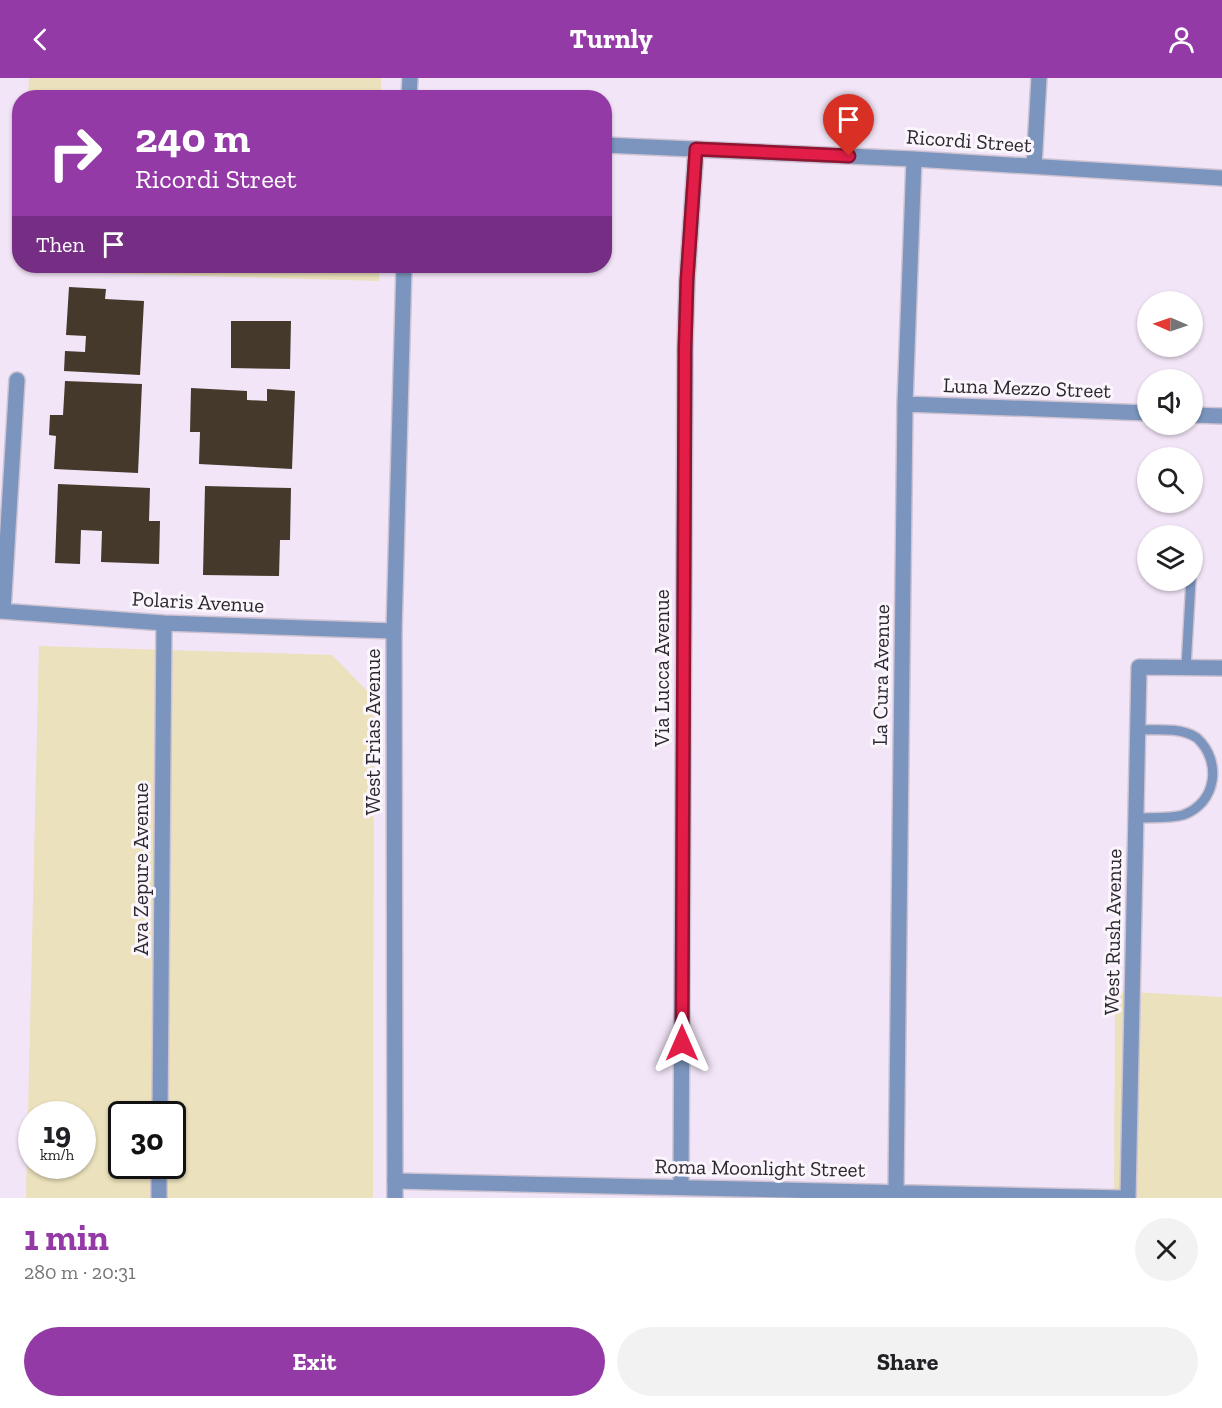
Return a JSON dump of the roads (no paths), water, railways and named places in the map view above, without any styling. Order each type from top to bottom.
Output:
[{"type":"street","points":[[1034,166],[1039,78]]},
{"type":"street","name":"Ricordi Street","points":[[612,145],[914,159],[1222,178]]},
{"type":"street","name":"Via Lucca Avenue","points":[[681,1187],[685,348],[696,149]]},
{"type":"street","name":"La Cura Avenue","points":[[896,1191],[905,404],[914,159]]},
{"type":"street","name":"West Frias Avenue","points":[[395,1198],[394,631],[404,273]]},
{"type":"street","points":[[2,611],[17,380]]},
{"type":"street","name":"Luna Mezzo Street","points":[[905,404],[1137,413]]},
{"type":"street","points":[[1203,415],[1222,416]]},
{"type":"street","name":"Polaris Avenue","points":[[2,611],[164,623],[394,631]]},
{"type":"street","name":"Ava Zepure Avenue","points":[[160,1101],[164,623]]},
{"type":"street","name":"West Rush Avenue","points":[[1126,1198],[1139,667],[1186,667]]},
{"type":"street","points":[[1186,667],[1222,668]]},
{"type":"street","points":[[159,1179],[159,1198]]},
{"type":"street","name":"Roma Moonlight Street","points":[[395,1181],[1126,1198]]},
{"type":"lane","points":[[1186,667],[1190,591]]},
{"type":"lane","points":[[1136,818],[1181,815],[1200,806],[1211,792],[1216,778],[1214,761],[1198,738],[1176,731],[1138,730]]}]
